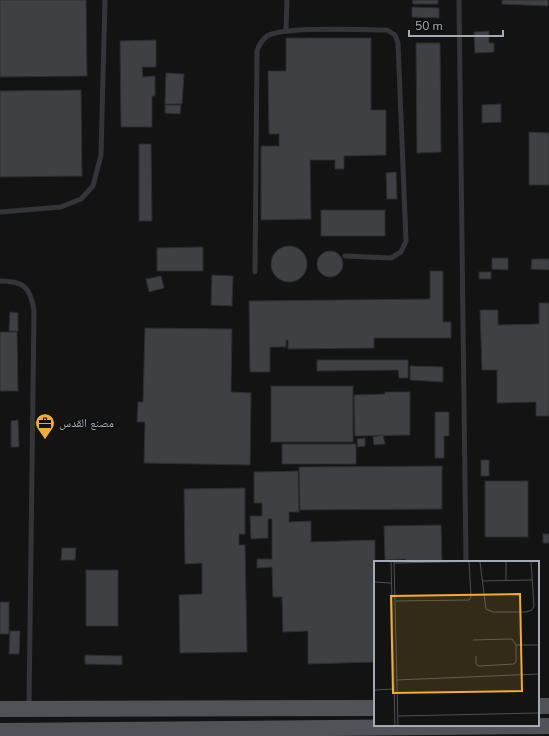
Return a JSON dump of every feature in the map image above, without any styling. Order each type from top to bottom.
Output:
[{"type":"main road","points":[[0,709],[374,708]]},
{"type":"main road","points":[[0,732],[474,726],[528,729],[549,726]]},
{"type":"lane","points":[[0,212],[61,207],[81,199],[93,186],[101,155],[105,0]]},
{"type":"lane","points":[[286,30],[287,0]]},
{"type":"lane","points":[[459,0],[466,561]]},
{"type":"lane","points":[[255,272],[257,51],[261,42],[268,36],[286,30],[387,30],[395,35],[398,43],[406,241],[401,252],[391,258],[346,256]]},
{"type":"lane","points":[[0,281],[10,281],[24,285],[32,295],[34,310],[29,708]]},
{"type":"building","points":[[0,0],[86,0],[87,76],[0,77]]},
{"type":"building","points":[[412,0],[438,0],[438,4],[413,4]]},
{"type":"building","points":[[502,0],[548,0],[548,6],[502,4]]},
{"type":"building","points":[[412,7],[439,8],[439,18],[412,17]]},
{"type":"building","points":[[489,31],[489,43],[494,43],[494,52],[475,53],[474,32]]},
{"type":"building","points":[[286,38],[371,38],[371,110],[386,110],[386,155],[344,156],[344,169],[335,169],[335,160],[310,160],[311,219],[261,220],[261,146],[279,146],[279,134],[269,134],[268,71],[286,71]]},
{"type":"building","points":[[156,40],[156,67],[142,67],[143,77],[155,76],[155,96],[152,96],[152,127],[121,127],[120,41]]},
{"type":"building","points":[[416,43],[440,43],[441,152],[417,153]]},
{"type":"building","points":[[166,73],[184,74],[182,104],[165,104]]},
{"type":"building","points":[[81,90],[82,176],[0,177],[0,91]]},
{"type":"building","points":[[501,104],[501,122],[482,123],[482,105]]},
{"type":"building","points":[[165,105],[181,105],[180,114],[165,113]]},
{"type":"building","points":[[529,132],[549,133],[549,185],[529,185]]},
{"type":"building","points":[[139,144],[151,144],[152,221],[139,221]]},
{"type":"building","points":[[396,172],[397,199],[387,199],[386,173]]},
{"type":"building","points":[[321,210],[385,210],[385,236],[321,236]]},
{"type":"building","points":[[289,246],[302,251],[307,264],[302,277],[289,282],[276,277],[271,264],[276,251]]},
{"type":"building","points":[[203,247],[203,271],[157,271],[157,248]]},
{"type":"building","points":[[330,251],[339,255],[343,264],[339,273],[330,277],[321,273],[317,264],[321,255]]},
{"type":"building","points":[[492,258],[508,258],[508,270],[492,269]]},
{"type":"building","points":[[532,259],[549,259],[549,270],[531,269]]},
{"type":"building","points":[[430,271],[443,271],[443,322],[451,322],[451,338],[374,338],[374,348],[288,349],[288,340],[286,340],[286,347],[270,347],[270,372],[250,372],[249,301],[430,299]]},
{"type":"building","points":[[479,272],[491,272],[491,279],[479,279]]},
{"type":"building","points":[[212,275],[233,276],[232,306],[211,305]]},
{"type":"building","points":[[161,276],[164,288],[149,292],[146,279]]},
{"type":"building","points":[[539,303],[549,303],[549,416],[536,416],[536,402],[497,403],[497,370],[482,370],[480,310],[498,310],[498,325],[539,324]]},
{"type":"building","points":[[10,312],[18,313],[18,331],[9,331]]},
{"type":"building","points":[[145,328],[232,329],[231,392],[251,393],[250,465],[144,463],[145,422],[137,422],[138,402],[143,402]]},
{"type":"building","points":[[0,332],[17,332],[18,391],[0,391]]},
{"type":"building","points":[[317,360],[408,360],[408,378],[399,378],[398,370],[317,371]]},
{"type":"building","points":[[410,366],[443,367],[443,382],[410,380]]},
{"type":"building","points":[[271,386],[353,386],[353,442],[271,442]]},
{"type":"building","points":[[385,392],[410,392],[410,435],[355,436],[354,395],[385,394]]},
{"type":"building","points":[[435,412],[449,412],[449,436],[444,436],[444,458],[435,458]]},
{"type":"building","points":[[18,420],[19,447],[11,447],[11,421]]},
{"type":"building","points":[[383,435],[385,444],[374,445],[373,437]]},
{"type":"building","points":[[365,438],[365,446],[358,447],[357,439]]},
{"type":"building","points":[[282,444],[356,444],[356,464],[282,464]]},
{"type":"building","points":[[481,460],[489,460],[489,476],[481,476]]},
{"type":"building","points":[[442,466],[442,509],[300,510],[299,467]]},
{"type":"building","points":[[298,471],[299,512],[289,512],[289,522],[311,521],[311,542],[375,540],[374,662],[308,664],[308,631],[283,632],[282,597],[273,597],[272,567],[257,568],[257,559],[272,559],[272,519],[268,519],[268,538],[251,539],[250,516],[262,516],[262,503],[254,503],[254,472]]},
{"type":"building","points":[[485,481],[528,481],[528,537],[485,537]]},
{"type":"building","points":[[245,488],[245,534],[239,534],[239,545],[245,545],[247,652],[180,653],[179,595],[202,594],[202,563],[185,564],[184,489]]},
{"type":"building","points":[[441,525],[442,561],[405,561],[405,559],[385,560],[384,526]]},
{"type":"building","points":[[543,534],[549,534],[549,543],[543,543]]},
{"type":"building","points":[[62,548],[76,548],[75,560],[61,560]]},
{"type":"building","points":[[86,570],[118,570],[118,626],[86,626]]},
{"type":"building","points":[[0,602],[9,602],[9,634],[0,634]]},
{"type":"building","points":[[10,631],[20,631],[19,654],[9,654]]},
{"type":"building","points":[[85,655],[122,656],[122,665],[85,664]]},
{"type":"place","name":"مصنع القدس","points":[[45,440]]}]
